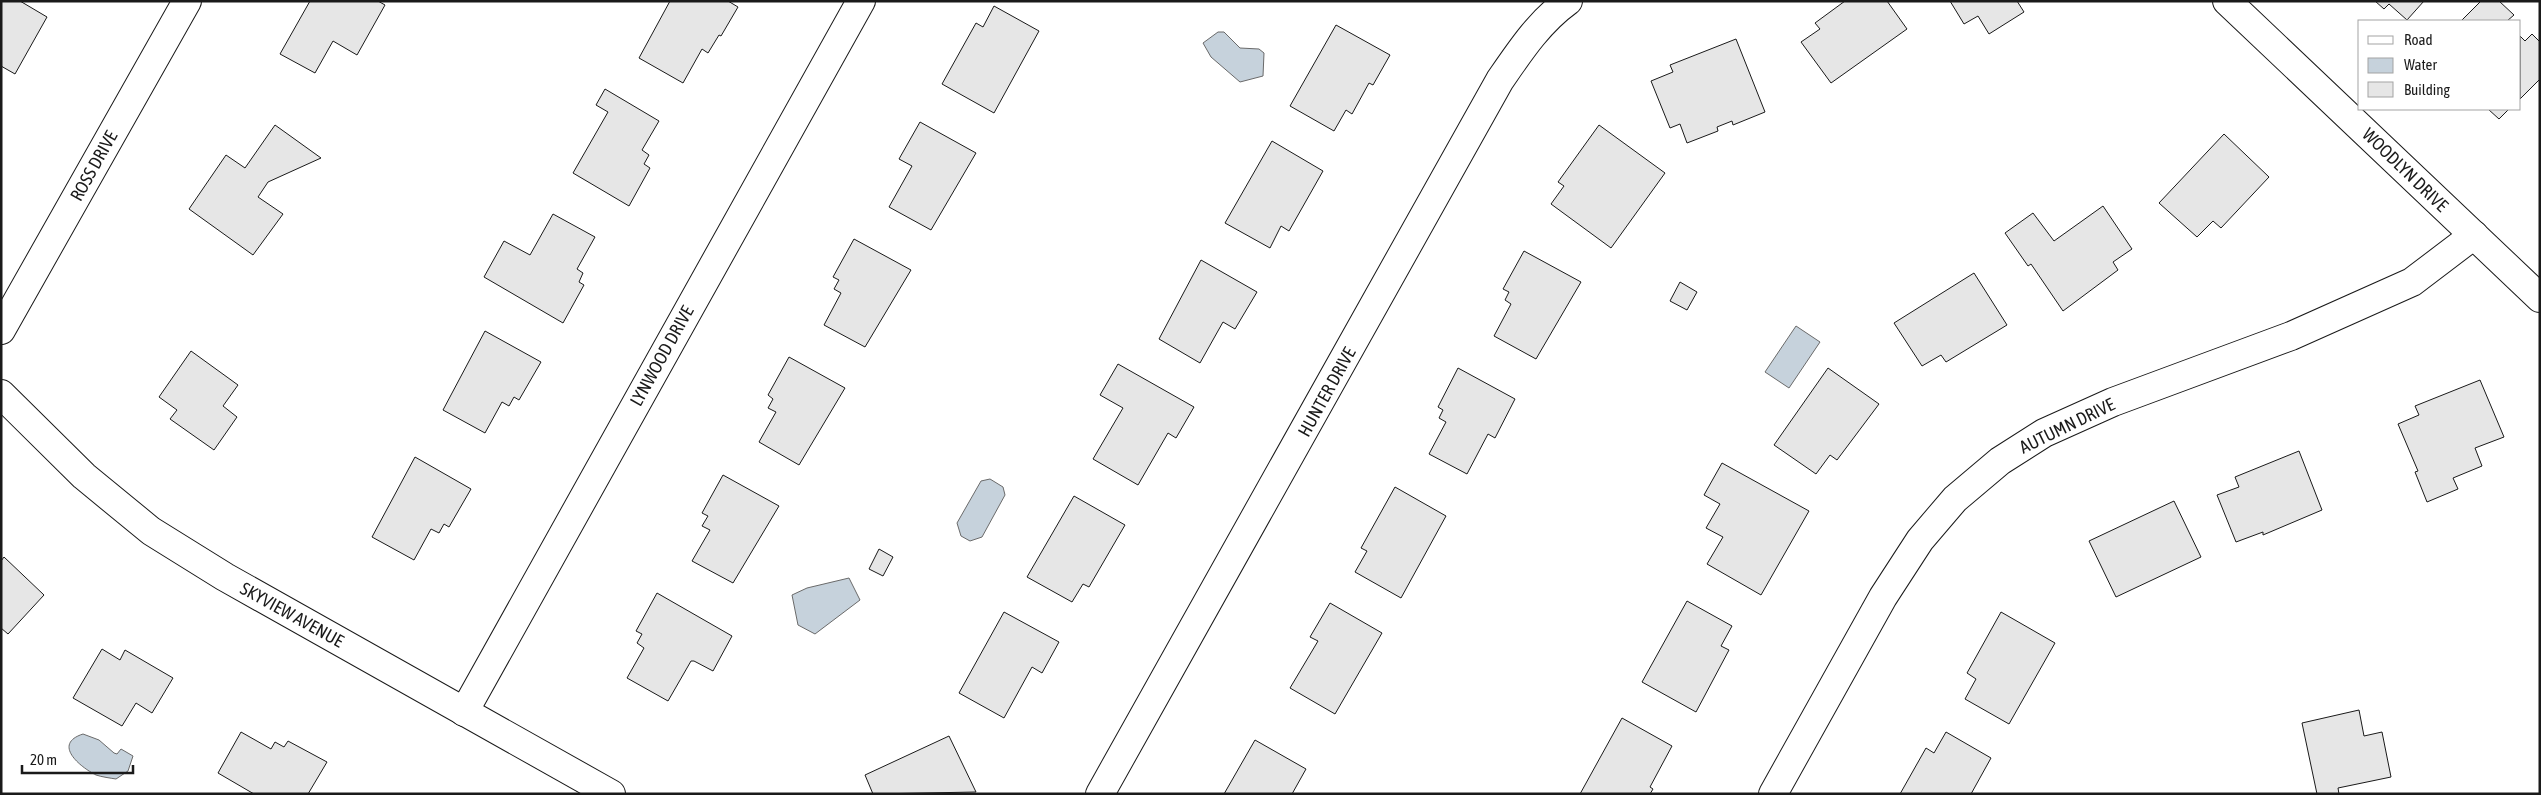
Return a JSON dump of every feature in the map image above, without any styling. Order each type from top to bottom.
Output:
[{"type":"street","name":"ROSS DRIVE","points":[[1,330],[187,1]]},
{"type":"street","name":"LYNWOOD DRIVE","points":[[464,712],[861,1]]},
{"type":"street","name":"HUNTER DRIVE","points":[[1100,794],[1500,80],[1529,39],[1555,11],[1568,1]]},
{"type":"street","name":"WOODLYN DRIVE","points":[[2227,1],[2540,298]]},
{"type":"street","name":"AUTUMN DRIVE","points":[[1774,794],[1883,597],[1920,540],[1955,499],[2000,460],[2044,433],[2113,402],[2291,336],[2412,282],[2474,235]]},
{"type":"street","name":"SKYVIEW AVENUE","points":[[1,394],[84,476],[151,531],[225,577],[612,794]]},
{"type":"water","points":[[1218,32],[1224,32],[1240,48],[1259,49],[1264,53],[1263,76],[1240,82],[1211,57],[1203,43]]},
{"type":"water","points":[[1796,326],[1820,342],[1789,388],[1765,372]]},
{"type":"water","points":[[990,479],[1003,487],[1005,495],[982,537],[970,541],[961,536],[957,523],[981,481]]},
{"type":"water","points":[[849,578],[860,600],[815,634],[798,625],[792,595],[807,588]]},
{"type":"water","points":[[83,734],[99,740],[114,753],[117,754],[121,749],[133,756],[128,771],[116,779],[96,775],[83,767],[69,749],[74,738]]},
{"type":"building","points":[[1,1],[20,1],[47,17],[15,74],[1,66]]},
{"type":"building","points":[[310,1],[378,1],[385,5],[357,55],[333,41],[315,73],[280,54]]},
{"type":"building","points":[[670,1],[728,1],[738,7],[721,36],[719,35],[708,53],[702,49],[683,83],[639,58]]},
{"type":"building","points":[[1845,1],[1887,1],[1907,29],[1831,83],[1801,42],[1820,29],[1815,23]]},
{"type":"building","points":[[1950,1],[2017,1],[2024,12],[1989,34],[1978,16],[1964,24]]},
{"type":"building","points":[[2375,1],[2424,1],[2407,20],[2389,4],[2384,9]]},
{"type":"building","points":[[2481,1],[2499,1],[2514,15],[2508,20],[2462,20]]},
{"type":"building","points":[[994,6],[1039,31],[994,113],[942,84],[976,23],[983,27]]},
{"type":"building","points":[[1336,25],[1390,55],[1373,85],[1369,83],[1352,114],[1346,110],[1334,131],[1290,106]]},
{"type":"building","points":[[2532,34],[2540,42],[2540,79],[2521,98],[2521,37],[2525,41]]},
{"type":"building","points":[[1736,39],[1765,112],[1733,125],[1732,121],[1717,127],[1718,131],[1687,143],[1680,124],[1670,128],[1651,81],[1673,72],[1670,65]]},
{"type":"building","points":[[605,89],[659,121],[642,150],[649,155],[644,164],[650,168],[629,206],[573,173],[608,112],[596,105]]},
{"type":"building","points":[[2489,110],[2508,110],[2499,119]]},
{"type":"building","points":[[920,122],[976,153],[931,230],[889,207],[912,166],[899,159]]},
{"type":"building","points":[[275,125],[321,158],[268,182],[258,197],[283,214],[253,255],[189,209],[226,155],[245,168]]},
{"type":"building","points":[[1599,125],[1665,173],[1611,248],[1551,204],[1564,186],[1558,182]]},
{"type":"building","points":[[2224,134],[2269,177],[2221,228],[2213,221],[2197,237],[2159,203]]},
{"type":"building","points":[[1272,141],[1323,171],[1289,231],[1281,226],[1270,248],[1225,223]]},
{"type":"building","points":[[2103,206],[2132,249],[2113,262],[2118,270],[2063,311],[2031,264],[2028,266],[2005,233],[2033,213],[2054,241]]},
{"type":"building","points":[[553,214],[595,237],[577,269],[583,273],[579,282],[584,285],[563,323],[484,277],[504,241],[530,255]]},
{"type":"building","points":[[854,239],[911,270],[865,347],[824,325],[841,293],[834,289],[839,280],[833,277]]},
{"type":"building","points":[[1524,251],[1581,282],[1536,359],[1494,336],[1511,304],[1505,300],[1509,292],[1503,289]]},
{"type":"building","points":[[1201,260],[1257,292],[1235,329],[1223,322],[1200,363],[1159,339]]},
{"type":"building","points":[[1974,273],[2007,325],[1946,362],[1941,355],[1922,366],[1894,323]]},
{"type":"building","points":[[1680,282],[1697,292],[1687,310],[1670,301]]},
{"type":"building","points":[[485,331],[541,362],[519,400],[514,397],[509,406],[502,402],[485,433],[443,410]]},
{"type":"building","points":[[191,351],[238,385],[223,406],[237,417],[214,450],[170,419],[177,410],[159,397]]},
{"type":"building","points":[[789,357],[845,388],[799,465],[759,442],[776,412],[768,408],[773,399],[768,395]]},
{"type":"building","points":[[1118,364],[1194,407],[1176,438],[1168,433],[1138,485],[1093,459],[1123,408],[1100,395]]},
{"type":"building","points":[[1458,368],[1515,399],[1495,438],[1488,434],[1467,474],[1429,454],[1446,422],[1439,418],[1443,410],[1438,407]]},
{"type":"building","points":[[1828,368],[1879,404],[1837,460],[1830,455],[1816,474],[1774,445]]},
{"type":"building","points":[[2480,380],[2504,437],[2475,448],[2482,466],[2453,478],[2458,489],[2427,502],[2415,472],[2418,471],[2398,424],[2419,415],[2415,406]]},
{"type":"building","points":[[2299,451],[2322,510],[2263,535],[2263,532],[2236,542],[2217,495],[2239,487],[2235,477]]},
{"type":"building","points":[[415,457],[471,489],[449,527],[444,524],[439,533],[431,529],[414,560],[372,537]]},
{"type":"building","points":[[1722,463],[1809,511],[1761,595],[1707,564],[1723,537],[1706,528],[1720,504],[1704,495]]},
{"type":"building","points":[[723,475],[779,506],[733,583],[692,561],[710,530],[702,526],[708,516],[702,513]]},
{"type":"building","points":[[1395,487],[1446,516],[1401,598],[1355,572],[1367,551],[1361,548]]},
{"type":"building","points":[[1074,496],[1125,525],[1089,587],[1083,584],[1072,602],[1027,577]]},
{"type":"building","points":[[2174,501],[2201,557],[2116,597],[2089,541]]},
{"type":"building","points":[[879,549],[893,557],[883,576],[869,569]]},
{"type":"building","points":[[4,557],[44,595],[8,634],[1,628],[1,561]]},
{"type":"building","points":[[657,593],[732,636],[713,671],[691,661],[668,701],[627,678],[644,648],[637,643],[642,634],[636,631]]},
{"type":"building","points":[[1687,601],[1732,626],[1721,646],[1729,650],[1696,712],[1642,682]]},
{"type":"building","points":[[1330,603],[1382,633],[1335,714],[1290,688],[1318,641],[1310,637]]},
{"type":"building","points":[[1004,612],[1059,642],[1042,673],[1032,667],[1004,718],[959,693]]},
{"type":"building","points":[[2001,612],[2055,643],[2009,724],[1965,699],[1976,679],[1967,673]]},
{"type":"building","points":[[102,649],[120,660],[125,650],[173,678],[152,713],[136,703],[122,726],[73,698]]},
{"type":"building","points":[[2359,710],[2364,736],[2382,732],[2391,777],[2338,788],[2339,794],[2317,794],[2302,723]]},
{"type":"building","points":[[1622,718],[1672,746],[1650,787],[1653,789],[1650,794],[1580,794]]},
{"type":"building","points":[[241,732],[271,749],[275,742],[284,747],[288,741],[327,762],[308,794],[254,794],[218,773]]},
{"type":"building","points":[[1946,732],[1991,758],[1971,794],[1900,794],[1926,748],[1934,753]]},
{"type":"building","points":[[949,736],[976,792],[873,794],[865,775]]},
{"type":"building","points":[[1255,740],[1306,769],[1292,794],[1224,794]]}]
